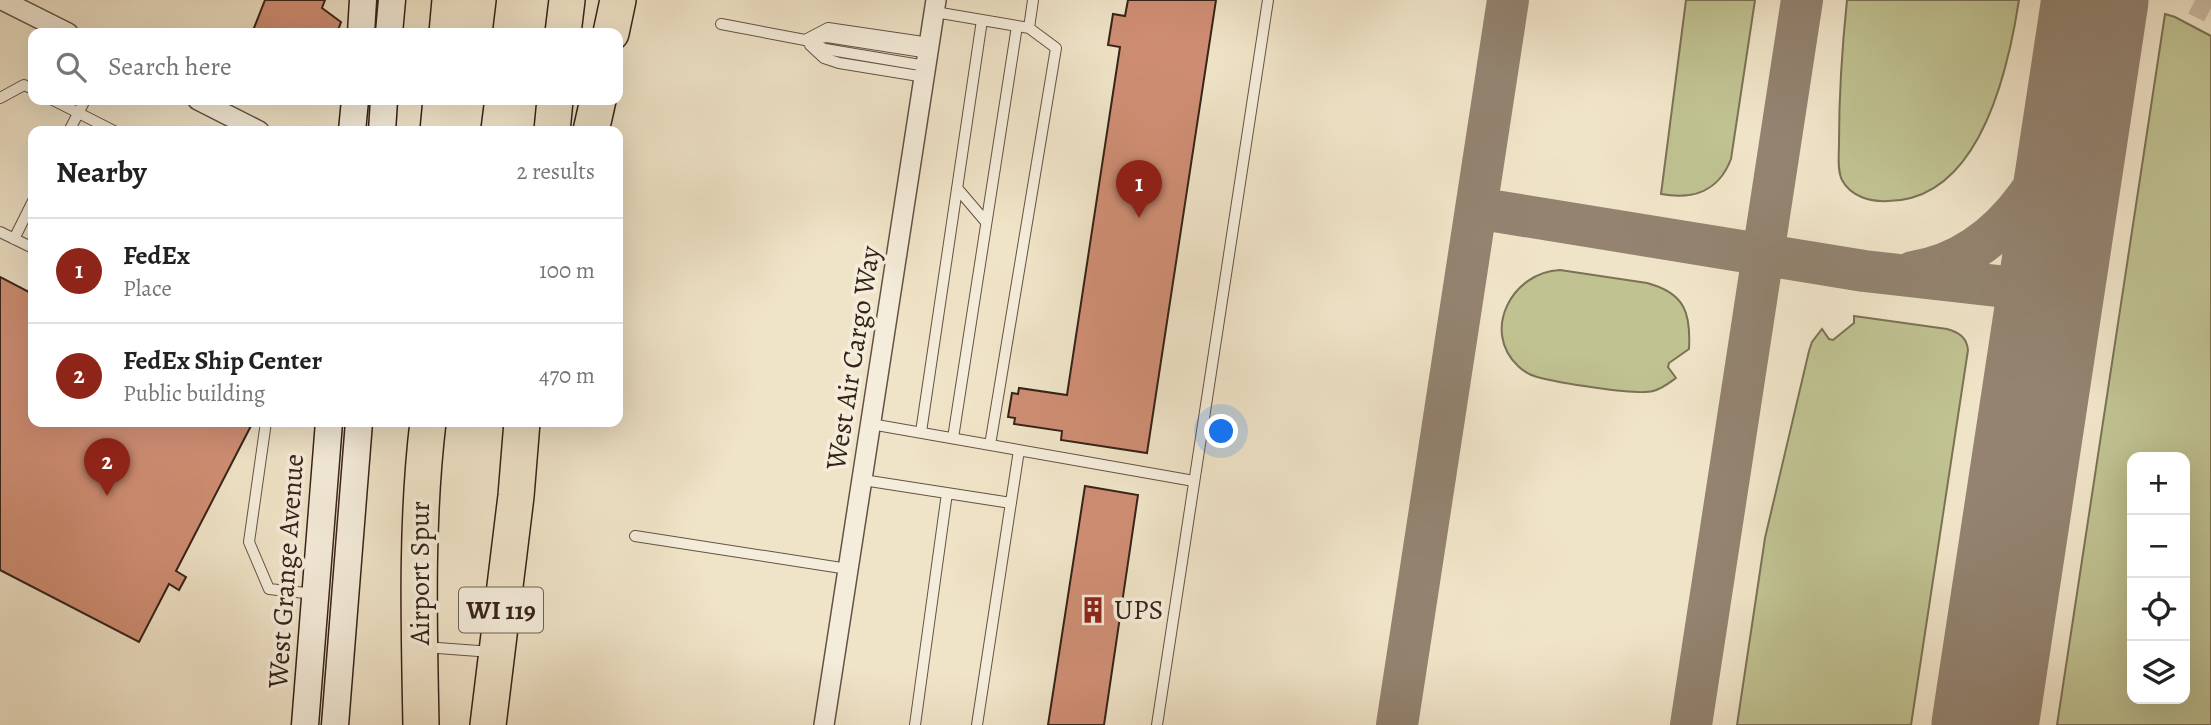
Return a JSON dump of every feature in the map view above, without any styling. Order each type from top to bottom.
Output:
[{"type":"highway","points":[[447,0],[447,28]]},
{"type":"highway","points":[[475,28],[478,0]]},
{"type":"highway","points":[[564,28],[567,0]]},
{"type":"highway","points":[[612,28],[618,0]]},
{"type":"highway","points":[[438,126],[440,105]]},
{"type":"highway","points":[[463,126],[465,105]]},
{"type":"highway","points":[[552,126],[555,105]]},
{"type":"highway","points":[[592,126],[597,105]]},
{"type":"highway","points":[[421,475],[422,427]]},
{"type":"highway","name":"Airport Spur","points":[[421,725],[421,475],[427,427]]},
{"type":"highway","name":"WI 119","points":[[488,725],[516,496],[522,427]]},
{"type":"highway","points":[[516,496],[530,427]]},
{"type":"street","points":[[2,0],[58,28]]},
{"type":"street","points":[[360,28],[363,0]]},
{"type":"street","points":[[390,28],[392,0]]},
{"type":"street","name":"West Air Cargo Way","points":[[824,725],[935,6]]},
{"type":"street","points":[[208,105],[250,126]]},
{"type":"street","points":[[352,126],[355,105]]},
{"type":"street","points":[[382,126],[384,105]]},
{"type":"street","name":"West Grange Avenue","points":[[305,725],[329,427]]},
{"type":"street","points":[[335,725],[359,427]]},
{"type":"lane","points":[[1029,28],[1033,0]]},
{"type":"lane","points":[[1157,725],[1268,0]]},
{"type":"lane","points":[[935,6],[982,20],[1029,28],[1056,48],[990,445]]},
{"type":"lane","points":[[921,432],[982,20]]},
{"type":"lane","points":[[721,24],[805,40],[827,37],[928,60]]},
{"type":"lane","points":[[953,438],[1017,26]]},
{"type":"lane","points":[[805,40],[824,58],[839,63],[928,60]]},
{"type":"lane","points":[[0,98],[24,85],[28,87]]},
{"type":"lane","points":[[63,105],[104,126]]},
{"type":"lane","points":[[72,126],[83,105]]},
{"type":"lane","points":[[957,188],[986,222]]},
{"type":"lane","points":[[14,239],[28,211]]},
{"type":"lane","points":[[0,232],[28,246]]},
{"type":"lane","points":[[871,424],[1194,481]]},
{"type":"lane","points":[[265,427],[249,542],[269,589],[316,594]]},
{"type":"lane","points":[[977,725],[1019,450]]},
{"type":"lane","points":[[863,480],[1011,503]]},
{"type":"lane","points":[[915,725],[947,493]]},
{"type":"lane","points":[[635,536],[848,569]]},
{"type":"lane","points":[[419,646],[496,652]]},
{"type":"green space","points":[[1686,0],[1755,0],[1731,159],[1720,179],[1712,186],[1694,194],[1673,196],[1661,194]]},
{"type":"green space","points":[[1847,0],[2019,0],[2007,61],[1984,127],[1967,156],[1946,179],[1920,195],[1875,201],[1851,191],[1840,176],[1842,54]]},
{"type":"green space","points":[[2165,14],[2211,36],[2211,725],[2057,725]]},
{"type":"green space","points":[[1560,270],[1647,283],[1670,292],[1678,299],[1687,315],[1689,349],[1669,363],[1668,367],[1676,378],[1656,390],[1631,392],[1546,379],[1522,370],[1507,352],[1502,337],[1502,321],[1507,306],[1516,292],[1528,281],[1543,273]]},
{"type":"green space","points":[[1854,316],[1947,329],[1961,336],[1968,350],[1911,725],[1737,725],[1765,538],[1809,351],[1822,329],[1829,339],[1833,340],[1854,323]]},
{"type":"building","points":[[265,0],[325,0],[322,8],[341,22],[339,28],[254,28]]},
{"type":"building","points":[[1128,0],[1216,0],[1147,453],[1061,440],[1062,431],[1014,424],[1015,418],[1008,417],[1012,393],[1018,394],[1019,388],[1067,395],[1120,47],[1108,45],[1113,14],[1125,16]]},
{"type":"building","points":[[0,277],[28,291],[28,427],[250,427],[176,571],[186,577],[179,590],[169,584],[139,642],[0,570]]},
{"type":"building","name":"UPS","points":[[1085,486],[1138,495],[1104,725],[1048,725]]},
{"type":"taxiway","points":[[1397,725],[1508,0]]},
{"type":"taxiway","points":[[1691,725],[1802,0]]},
{"type":"taxiway","points":[[1913,272],[1947,263],[1977,246],[2004,224],[2027,198],[2046,168],[2073,102],[2083,60],[2092,0]]},
{"type":"taxiway","points":[[1476,208],[1864,271],[2051,292]]},
{"type":"runway","points":[[1985,725],[2095,0]]},
{"type":"tunnel","points":[[2195,0],[2211,8]]},
{"type":"place","name":"FedEx","points":[[1139,218]]},
{"type":"place","name":"FedEx Ship Center","points":[[107,496]]},
{"type":"place","name":"UPS","points":[[1093,610]]}]
